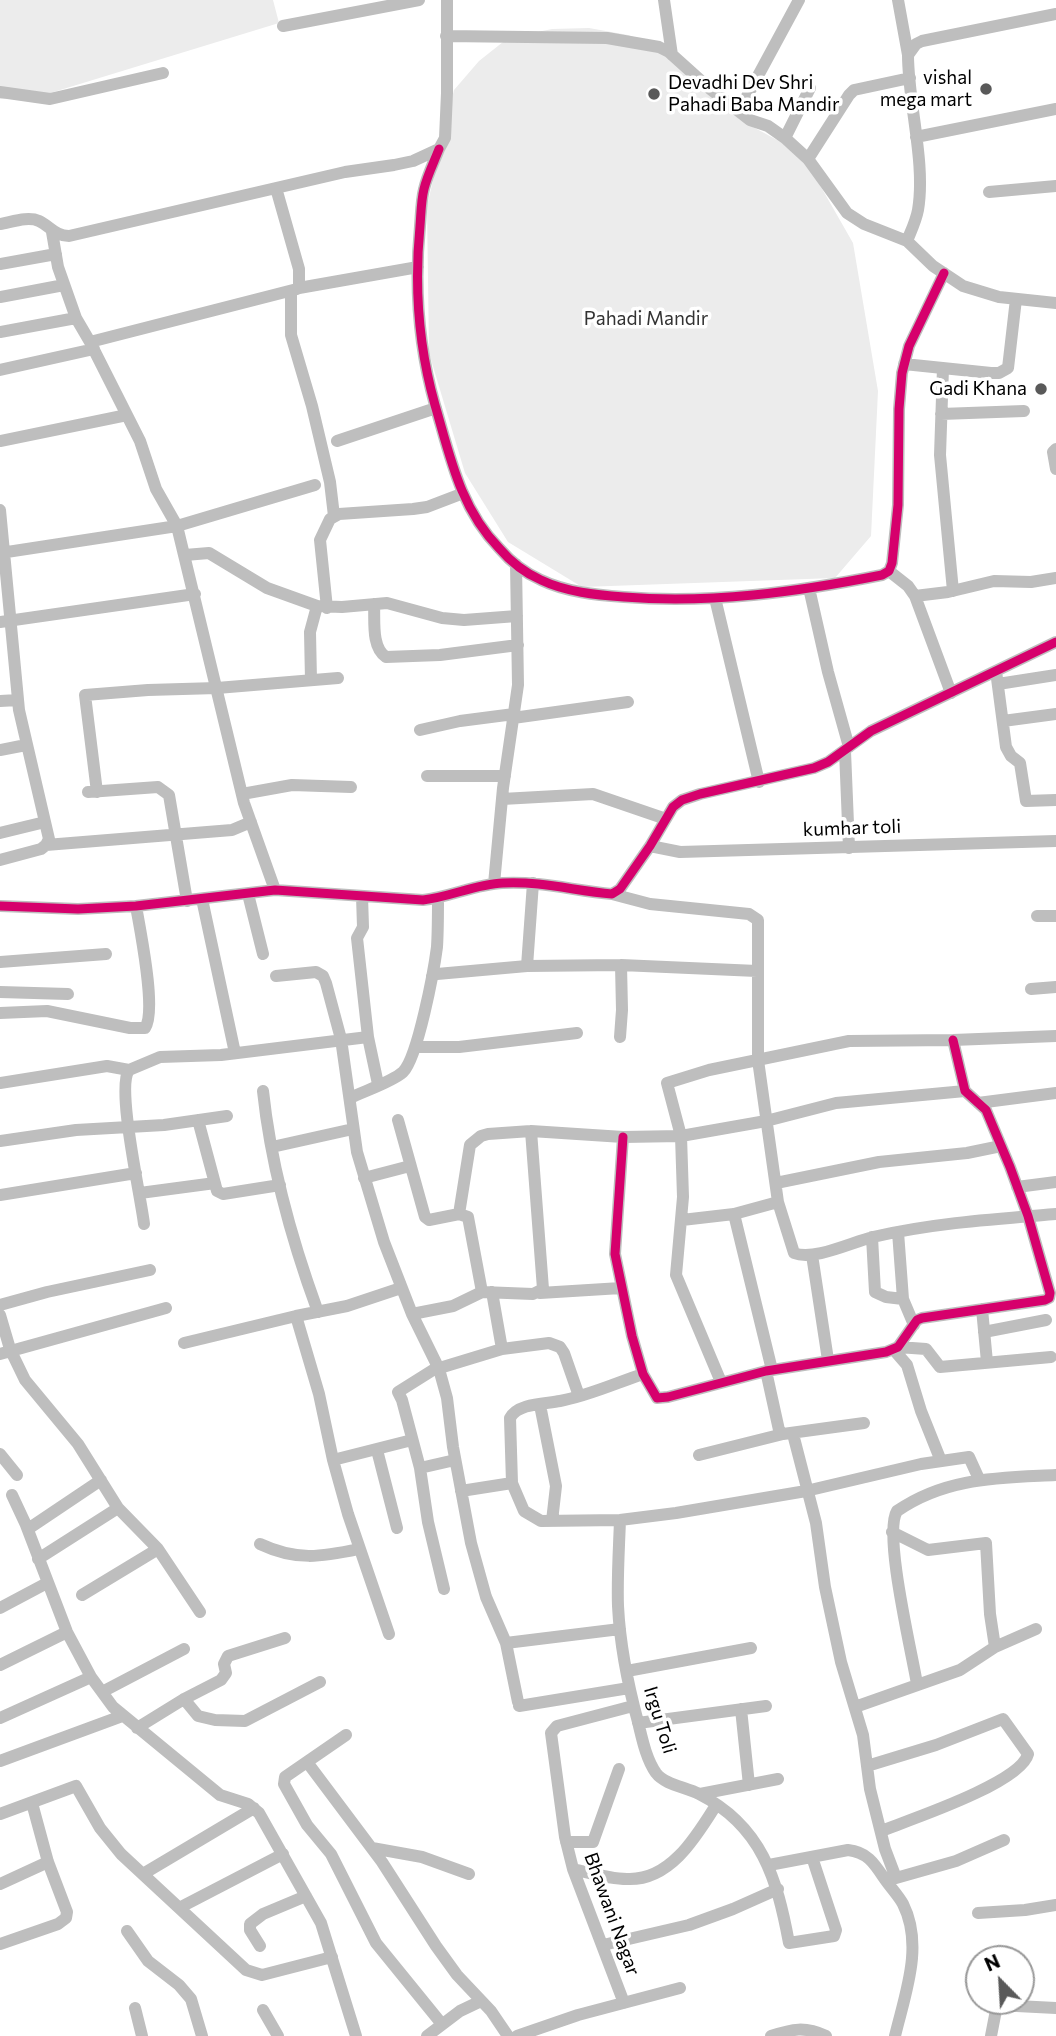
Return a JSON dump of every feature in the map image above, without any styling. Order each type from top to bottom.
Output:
[{"type":"street","points":[[283,26],[419,0]]},
{"type":"street","points":[[447,0],[445,138],[424,188],[418,267],[417,310],[420,342],[426,377],[461,494],[498,548],[541,580],[583,592],[647,599],[715,598],[809,588],[882,575],[889,571],[898,505],[899,409],[904,364],[909,346],[944,273]]},
{"type":"street","points":[[664,0],[672,55]]},
{"type":"street","points":[[739,111],[799,0]]},
{"type":"street","points":[[898,0],[908,55],[916,137],[918,211],[906,241]]},
{"type":"street","points":[[908,55],[916,44],[929,39],[1056,13]]},
{"type":"street","points":[[446,36],[607,38],[659,47],[750,120],[768,126],[785,138],[808,159],[847,213],[863,223],[906,241],[963,286],[999,297],[1056,303]]},
{"type":"street","points":[[0,92],[37,98],[60,98],[163,73]]},
{"type":"street","points":[[808,159],[854,90],[910,78]]},
{"type":"street","points":[[785,138],[810,88]]},
{"type":"street","points":[[916,137],[1056,109]]},
{"type":"street","points":[[0,224],[33,219],[63,236],[77,234],[345,172],[413,161],[439,149]]},
{"type":"street","points":[[989,192],[1056,186]]},
{"type":"street","points":[[276,188],[299,269],[291,335],[312,406],[330,482],[334,516]]},
{"type":"street","points":[[52,232],[64,285],[76,318],[140,441],[156,489],[177,526],[242,794],[275,890]]},
{"type":"street","points":[[0,264],[56,254]]},
{"type":"street","points":[[0,370],[295,290],[418,267]]},
{"type":"street","points":[[0,297],[64,285]]},
{"type":"street","points":[[904,364],[991,373],[999,373],[1008,368],[1016,299]]},
{"type":"street","points":[[0,332],[76,318]]},
{"type":"street","points":[[943,368],[940,455],[953,591]]},
{"type":"street","points":[[337,441],[436,408]]},
{"type":"street","points":[[941,414],[1024,411]]},
{"type":"street","points":[[0,441],[127,415]]},
{"type":"street","points":[[1056,449],[1053,458],[1056,469]]},
{"type":"street","points":[[3,553],[177,526],[315,485]]},
{"type":"street","points":[[311,680],[310,632],[322,607],[320,540],[330,519],[334,516],[427,507],[461,494]]},
{"type":"street","points":[[0,509],[5,622],[26,745],[49,839],[41,849],[0,860]]},
{"type":"street","points":[[185,555],[209,553],[267,588],[322,607],[387,603],[453,619],[517,616]]},
{"type":"street","points":[[494,884],[502,799],[518,685],[516,564]]},
{"type":"street","points":[[889,571],[908,586],[915,596],[951,694]]},
{"type":"street","points":[[915,596],[953,591],[993,581],[1031,582],[1056,578]]},
{"type":"street","points":[[809,588],[847,749],[849,848]]},
{"type":"street","points":[[5,622],[195,594]]},
{"type":"street","points":[[715,598],[759,782]]},
{"type":"street","points":[[374,604],[376,645],[386,657],[440,655],[518,645]]},
{"type":"street","points":[[612,894],[620,889],[673,807],[682,800],[814,768],[871,731],[951,694],[997,678],[1056,642]]},
{"type":"street","points":[[997,678],[1056,675]]},
{"type":"street","points":[[187,901],[172,800],[165,790],[159,787],[93,792],[85,695],[338,678]]},
{"type":"street","points":[[997,678],[1008,753],[1022,768],[1027,801],[1056,800]]},
{"type":"street","points":[[0,701],[18,700]]},
{"type":"street","points":[[420,730],[460,721],[628,702]]},
{"type":"street","points":[[1003,721],[1056,714]]},
{"type":"street","points":[[0,750],[26,745]]},
{"type":"street","points":[[427,776],[505,776]]},
{"type":"street","points":[[242,794],[306,784],[351,787]]},
{"type":"street","points":[[502,799],[593,794],[666,819]]},
{"type":"street","points":[[0,833],[45,822]]},
{"type":"street","points":[[46,845],[232,830],[251,822]]},
{"type":"street","name":"kumhar toli","points":[[650,846],[680,852],[1056,841]]},
{"type":"street","points":[[527,966],[533,883]]},
{"type":"street","points":[[0,906],[78,909],[136,906],[275,890],[362,897],[438,898],[494,884],[533,883],[612,894],[650,904],[754,916],[760,927],[757,971],[758,1060],[778,1202],[794,1254],[812,1255],[872,1237],[933,1226],[1056,1214]]},
{"type":"street","points":[[248,894],[263,954]]},
{"type":"street","points":[[362,897],[363,926],[356,938],[368,1037],[378,1084]]},
{"type":"street","points":[[350,1098],[404,1072],[415,1047],[437,946],[438,898]]},
{"type":"street","points":[[202,899],[235,1053]]},
{"type":"street","points":[[0,1013],[47,1011],[130,1028],[145,1028],[149,1019],[148,993],[136,906]]},
{"type":"street","points":[[1037,916],[1056,916]]},
{"type":"street","points":[[0,962],[106,954]]},
{"type":"street","points":[[432,976],[527,966],[621,965],[757,971]]},
{"type":"street","points":[[620,1037],[621,965]]},
{"type":"street","points":[[276,976],[316,972],[320,973],[326,983],[341,1038],[353,1129],[364,1178],[401,1288],[439,1369],[447,1398],[455,1460],[471,1543],[486,1597],[506,1643],[518,1704],[629,1688]]},
{"type":"street","points":[[1031,989],[1056,987]]},
{"type":"street","points":[[0,992],[68,994]]},
{"type":"street","points":[[415,1047],[459,1048],[577,1033]]},
{"type":"street","points":[[721,1382],[676,1275],[683,1197],[681,1136],[667,1083],[709,1070],[849,1041],[1056,1036]]},
{"type":"street","points":[[0,1083],[99,1067],[129,1070],[159,1057],[235,1053],[341,1038],[368,1037]]},
{"type":"street","points":[[896,1348],[922,1318],[1045,1300],[1053,1292],[1002,1146],[986,1110],[965,1091],[953,1040]]},
{"type":"street","points":[[129,1070],[124,1079],[128,1127],[144,1224]]},
{"type":"street","points":[[263,1091],[272,1147],[294,1244],[318,1312]]},
{"type":"street","points":[[458,1214],[467,1157],[474,1141],[488,1134],[531,1131],[623,1137],[681,1136],[766,1121],[836,1103],[965,1091]]},
{"type":"street","points":[[978,1102],[1056,1093]]},
{"type":"street","points":[[0,1141],[76,1130],[228,1116]]},
{"type":"street","points":[[198,1120],[217,1191],[223,1194],[280,1185]]},
{"type":"street","points":[[398,1120],[425,1217],[429,1220],[458,1214],[468,1217],[502,1349]]},
{"type":"street","points":[[272,1147],[353,1129]]},
{"type":"street","points":[[531,1131],[543,1282],[540,1293]]},
{"type":"street","points":[[623,1137],[615,1254],[621,1289],[643,1374],[657,1398],[769,1371],[896,1348],[926,1349],[940,1367],[1051,1357]]},
{"type":"street","points":[[776,1183],[879,1161],[956,1154],[1002,1146]]},
{"type":"street","points":[[364,1178],[410,1166]]},
{"type":"street","points":[[0,1195],[136,1173]]},
{"type":"street","points":[[1017,1187],[1056,1182]]},
{"type":"street","points":[[140,1193],[215,1183]]},
{"type":"street","points":[[682,1220],[734,1213],[778,1202]]},
{"type":"street","points":[[734,1213],[769,1371],[779,1430],[788,1434],[816,1523],[825,1587],[841,1662],[863,1735],[870,1788],[896,1878],[956,1861],[1004,1840]]},
{"type":"street","points":[[898,1232],[903,1299],[914,1325]]},
{"type":"street","points":[[872,1237],[875,1292],[886,1297],[903,1299]]},
{"type":"street","points":[[812,1255],[828,1360]]},
{"type":"street","points":[[0,1305],[150,1270]]},
{"type":"street","points":[[184,1343],[347,1306],[401,1288]]},
{"type":"street","points":[[412,1314],[453,1306],[487,1292],[540,1293],[621,1289]]},
{"type":"street","points":[[5,1352],[166,1308]]},
{"type":"street","points":[[982,1309],[987,1362]]},
{"type":"street","points":[[0,1315],[5,1352],[79,1444],[118,1508],[158,1549],[200,1612]]},
{"type":"street","points":[[296,1316],[359,1549],[389,1634]]},
{"type":"street","points":[[984,1332],[1046,1320]]},
{"type":"street","points":[[444,1589],[428,1522],[420,1468],[398,1392],[433,1370],[502,1349],[549,1343],[560,1347],[568,1360],[579,1396]]},
{"type":"street","points":[[896,1348],[907,1366],[941,1461]]},
{"type":"street","points":[[643,1374],[579,1396],[520,1408],[513,1412],[510,1418],[512,1483],[524,1511],[541,1521],[620,1520],[806,1491],[941,1461],[969,1458],[979,1479]]},
{"type":"street","points":[[540,1405],[556,1486],[552,1521]]},
{"type":"street","points":[[699,1455],[788,1434],[864,1423]]},
{"type":"street","points":[[333,1460],[412,1440]]},
{"type":"street","points":[[377,1450],[397,1528]]},
{"type":"street","points":[[0,1454],[17,1475]]},
{"type":"street","points":[[420,1468],[455,1460]]},
{"type":"street","points":[[917,1684],[896,1565],[893,1517],[905,1506],[958,1482],[1056,1475]]},
{"type":"street","points":[[28,1529],[101,1480]]},
{"type":"street","points":[[461,1491],[512,1483]]},
{"type":"street","points":[[12,1495],[28,1529],[67,1632],[91,1678],[122,1716],[220,1795],[254,1808],[259,1813],[321,1923],[356,2036]]},
{"type":"street","points":[[38,1559],[118,1508]]},
{"type":"street","name":"Irgu Toli","points":[[620,1520],[620,1629],[633,1706],[643,1743],[656,1773],[665,1780],[700,1794],[716,1805],[731,1816],[756,1843],[769,1865],[778,1889],[789,1943],[834,1936],[836,1930],[813,1857]]},
{"type":"street","points":[[892,1532],[928,1550],[986,1543],[990,1614],[995,1647]]},
{"type":"street","points":[[260,1544],[307,1557],[321,1557],[359,1549]]},
{"type":"street","points":[[82,1595],[158,1549]]},
{"type":"street","points":[[0,1608],[47,1583]]},
{"type":"street","points":[[506,1643],[620,1629]]},
{"type":"street","points":[[855,1707],[960,1670],[995,1647],[1036,1629]]},
{"type":"street","points":[[0,1665],[67,1632]]},
{"type":"street","points":[[137,1728],[225,1677],[224,1664],[228,1656],[285,1638]]},
{"type":"street","points":[[627,1671],[751,1648]]},
{"type":"street","points":[[102,1692],[184,1650]]},
{"type":"street","points":[[0,1718],[91,1678]]},
{"type":"street","points":[[184,1699],[198,1716],[215,1720],[245,1721],[320,1682]]},
{"type":"street","name":"Bhawani Nagar","points":[[624,2003],[573,1869],[565,1839],[551,1733],[557,1726],[633,1706]]},
{"type":"street","points":[[638,1723],[766,1706]]},
{"type":"street","points":[[741,1709],[749,1785]]},
{"type":"street","points":[[0,1761],[122,1716]]},
{"type":"street","points":[[867,1766],[936,1745],[1003,1719],[1028,1754],[1024,1763],[974,1795],[881,1830]]},
{"type":"street","points":[[346,1735],[285,1777],[286,1790],[307,1825],[331,1854],[376,1943],[441,2023]]},
{"type":"street","points":[[307,1762],[372,1848],[436,1947],[508,2036]]},
{"type":"street","points":[[565,1839],[593,1842],[619,1769]]},
{"type":"street","points":[[700,1794],[779,1779]]},
{"type":"street","points":[[0,1814],[76,1786],[100,1828],[143,1874],[246,1970],[262,1975],[331,1957]]},
{"type":"street","points":[[0,1944],[58,1924],[66,1918],[67,1912],[48,1862],[33,1803]]},
{"type":"street","points":[[573,1869],[630,1880],[651,1875],[690,1846],[716,1805]]},
{"type":"street","points":[[143,1874],[254,1808]]},
{"type":"street","points":[[372,1848],[422,1857],[470,1874]]},
{"type":"street","points":[[769,1865],[848,1850],[861,1851],[871,1860],[903,1905],[914,1946],[895,2036]]},
{"type":"street","points":[[179,1908],[283,1854]]},
{"type":"street","points":[[0,1884],[48,1862]]},
{"type":"street","points":[[603,1945],[689,1925],[778,1889]]},
{"type":"street","points":[[260,1946],[250,1930],[250,1924],[263,1914],[306,1896]]},
{"type":"street","points":[[978,1913],[1056,1905]]},
{"type":"street","points":[[127,1931],[148,1961],[191,1999],[202,2036]]},
{"type":"street","points":[[517,2036],[578,2015],[680,1988]]},
{"type":"street","points":[[427,2036],[441,2023],[481,2001]]},
{"type":"street","points":[[991,2036],[997,2005],[1056,2008]]},
{"type":"street","points":[[135,2008],[142,2036]]},
{"type":"street","points":[[263,2010],[273,2035]]},
{"type":"street","points":[[771,2036],[795,2029],[826,2036]]},
{"type":"green space","points":[[0,0],[273,0],[279,23],[34,98],[0,99]]},
{"type":"green space","name":"Pahadi Mandir","points":[[589,28],[628,35],[663,47],[700,88],[742,121],[779,141],[809,166],[853,243],[878,391],[871,536],[835,578],[582,587],[508,542],[465,473],[429,353],[427,206],[454,90],[479,61],[508,38],[552,29]]},
{"type":"cycle path","points":[[439,149],[422,198],[418,294],[421,338],[429,383],[446,443],[458,481],[475,516],[508,558],[535,577],[571,590],[656,599],[721,598],[818,587],[882,575],[889,571],[898,505],[902,373],[909,346],[944,273]]},
{"type":"cycle path","points":[[0,906],[78,909],[136,906],[275,890],[423,900],[503,883],[545,885],[612,894],[620,889],[673,807],[682,800],[814,768],[828,762],[871,731],[1056,642]]},
{"type":"cycle path","points":[[623,1137],[615,1254],[643,1374],[657,1398],[766,1371],[886,1352],[898,1347],[917,1320],[922,1318],[1049,1298],[1050,1293],[1028,1216],[1010,1167],[986,1110],[965,1091],[953,1040]]},
{"type":"place","name":"vishal mega mart","points":[[986,89]]},
{"type":"place","name":"Devadhi Dev Shri Pahadi Baba Mandir","points":[[654,94]]},
{"type":"place","name":"Gadi Khana","points":[[1041,389]]}]
